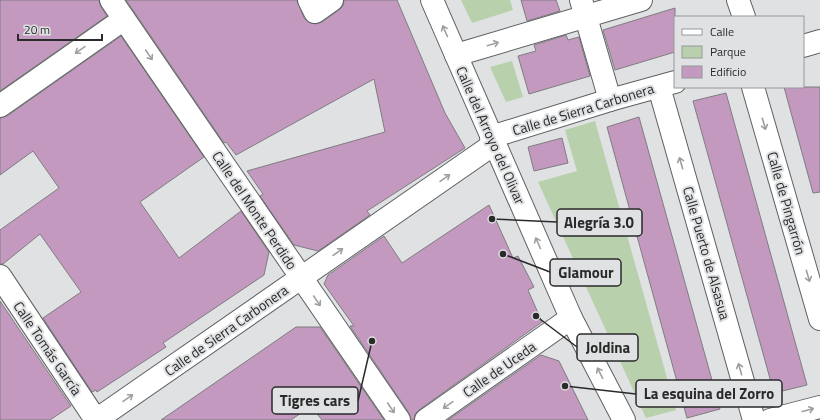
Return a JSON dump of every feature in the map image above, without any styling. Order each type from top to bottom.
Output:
[{"type":"street","name":"Calle del Monte Perdido","points":[[111,0],[399,420]]},
{"type":"street","name":"Calle del Arroyo del Olivar","points":[[432,0],[571,318],[624,420]]},
{"type":"street","points":[[456,55],[583,8],[641,0]]},
{"type":"street","points":[[738,0],[744,16]]},
{"type":"street","points":[[583,8],[610,100]]},
{"type":"street","points":[[0,106],[124,19]]},
{"type":"street","points":[[804,46],[820,41]]},
{"type":"street","name":"Calle de Sierra Carbonera","points":[[96,420],[493,141],[610,100],[667,84]]},
{"type":"street","name":"Calle Puerto de Alsasua","points":[[667,84],[754,420]]},
{"type":"street","name":"Calle de Pingarrón","points":[[753,88],[820,319]]},
{"type":"street","name":"Calle Tomás García","points":[[0,276],[96,420]]},
{"type":"street","name":"Calle de Uceda","points":[[426,420],[571,318]]},
{"type":"street","points":[[770,420],[820,407]]},
{"type":"green space","points":[[461,0],[510,0],[513,10],[472,23]]},
{"type":"green space","points":[[512,61],[523,97],[506,102],[490,67]]},
{"type":"green space","points":[[595,121],[676,410],[646,418],[538,182],[577,171],[565,130]]},
{"type":"building","points":[[0,0],[99,0],[101,7],[107,16],[0,91]]},
{"type":"building","points":[[126,0],[297,0],[304,18],[308,22],[315,24],[322,22],[339,10],[343,6],[344,0],[397,0],[445,113],[465,148],[367,211],[370,215],[318,251],[294,245],[260,196],[263,194],[247,171],[385,132],[374,79],[236,155],[226,142],[224,143]]},
{"type":"building","points":[[521,0],[556,0],[560,11],[527,21]]},
{"type":"building","points":[[675,8],[674,52],[615,70],[603,30]]},
{"type":"building","points":[[566,35],[568,40],[579,37],[590,76],[529,94],[518,56],[536,51],[534,45]]},
{"type":"building","points":[[121,36],[204,157],[140,202],[179,258],[241,211],[269,252],[264,275],[163,343],[166,347],[97,392],[96,390],[92,392],[43,318],[81,292],[40,234],[3,264],[0,264],[0,230],[59,188],[33,151],[0,175],[0,118],[7,116]]},
{"type":"building","points":[[820,87],[820,192],[813,193],[784,88]]},
{"type":"building","points":[[726,93],[807,385],[774,393],[693,101]]},
{"type":"building","points":[[639,117],[720,409],[687,418],[607,127]]},
{"type":"building","points":[[562,138],[568,163],[534,171],[528,147]]},
{"type":"building","points":[[489,205],[513,258],[518,256],[534,287],[528,290],[542,322],[419,410],[415,414],[414,420],[411,420],[409,413],[350,326],[354,326],[324,284],[328,275],[384,236],[402,263]]},
{"type":"building","points":[[0,301],[71,406],[50,420],[0,420]]},
{"type":"building","points":[[296,327],[320,327],[384,420],[322,420],[311,406],[291,420],[161,420]]},
{"type":"building","points":[[541,355],[559,361],[588,420],[448,420]]},
{"type":"place","name":"Alegría 3.0","points":[[492,219]]},
{"type":"place","name":"Glamour","points":[[503,254]]},
{"type":"place","name":"Joldina","points":[[536,316]]},
{"type":"place","name":"Tigres cars","points":[[372,341]]},
{"type":"place","name":"La esquina del Zorro","points":[[565,386]]}]
